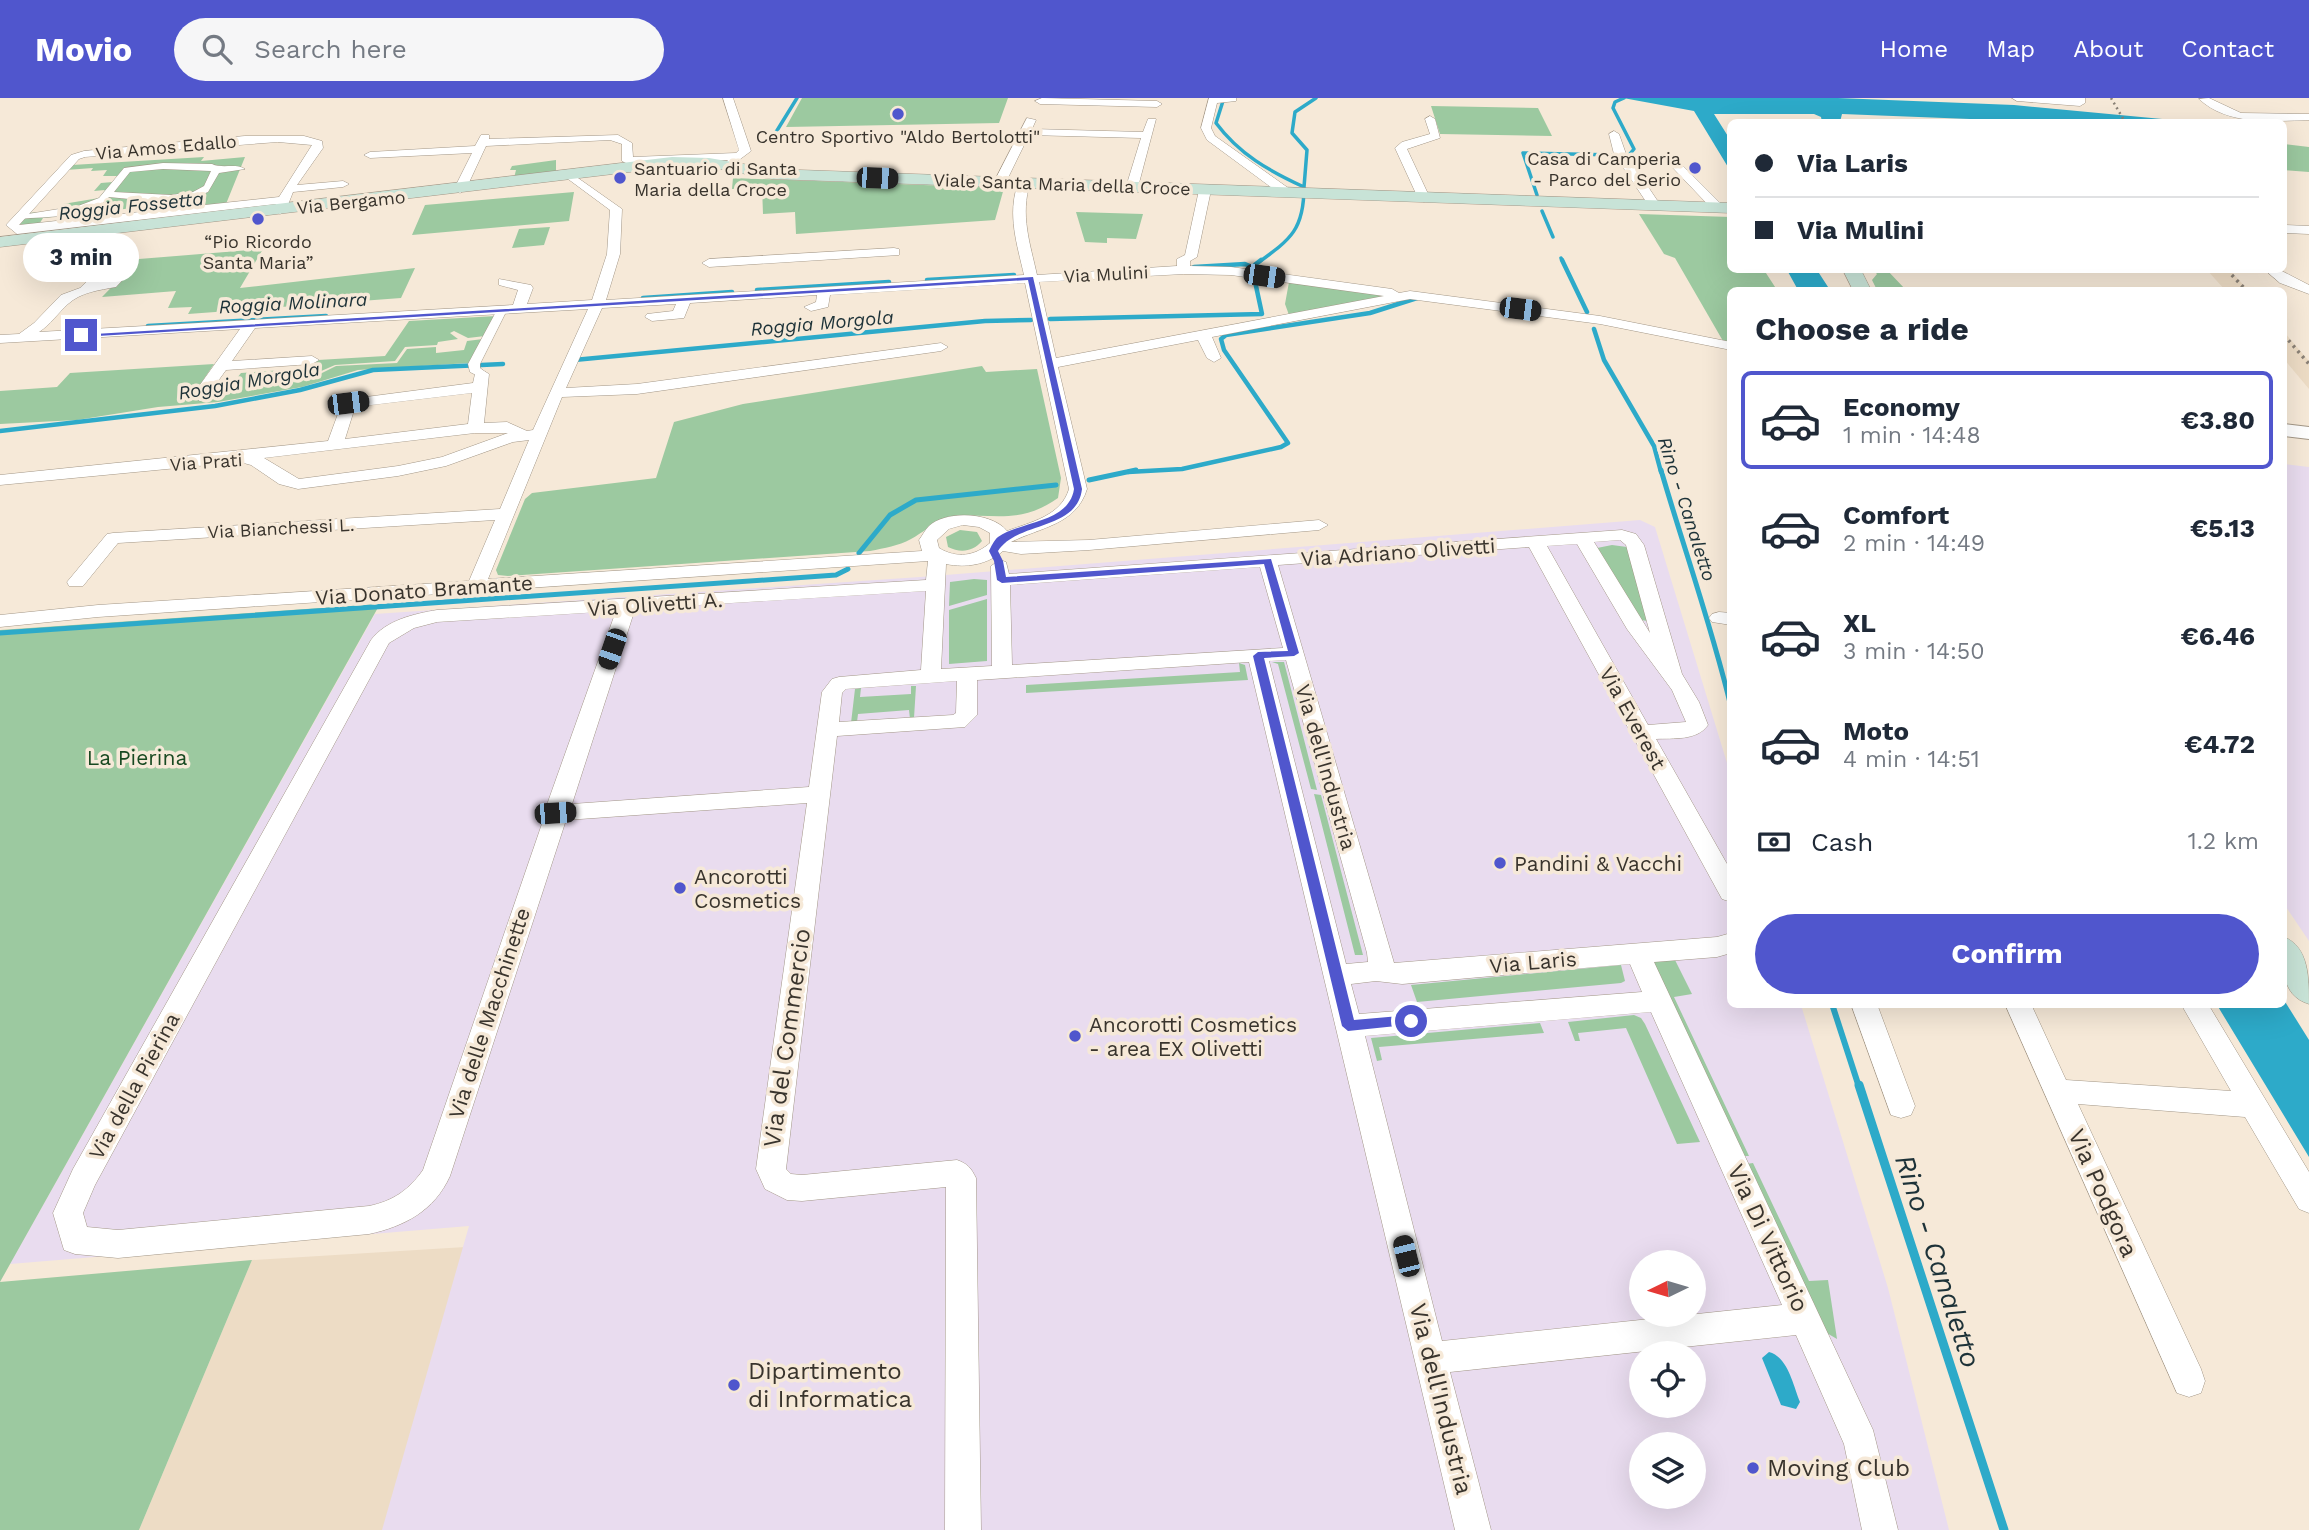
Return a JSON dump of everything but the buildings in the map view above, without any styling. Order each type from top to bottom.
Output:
[{"type":"main road","name":"Viale Santa Maria della Croce","points":[[702,160],[733,161],[747,172],[772,174],[1724,208]]},
{"type":"main road","name":"Via Bergamo","points":[[0,242],[284,200],[460,189],[628,164],[702,160]]},
{"type":"main road","points":[[2287,956],[2309,990]]},
{"type":"street","points":[[732,98],[744,151],[733,161]]},
{"type":"street","points":[[2017,98],[2080,101]]},
{"type":"street","points":[[1000,182],[1041,99],[1157,101],[1132,187]]},
{"type":"street","points":[[1232,99],[1213,100],[1206,128],[1211,138],[1299,193]]},
{"type":"street","points":[[2204,99],[2217,109],[2236,117],[2309,117]]},
{"type":"street","points":[[1424,198],[1401,148],[1406,144],[1436,136],[1430,119]]},
{"type":"street","points":[[1025,132],[1148,135]]},
{"type":"street","points":[[1614,134],[1620,154],[1655,206]]},
{"type":"street","name":"Via Amos Edallo","points":[[20,216],[75,157],[84,154],[208,143],[290,138],[313,140],[318,144],[317,148],[284,200]]},
{"type":"street","points":[[370,155],[482,143],[618,138],[629,147],[628,160],[702,160]]},
{"type":"street","points":[[460,189],[482,143]]},
{"type":"street","points":[[116,172],[157,163],[212,167],[216,171],[241,169]]},
{"type":"street","points":[[1676,164],[1724,208]]},
{"type":"street","points":[[127,170],[102,200],[80,209],[20,216],[12,225],[13,229],[284,200],[343,184]]},
{"type":"street","points":[[107,194],[171,200],[204,191],[216,171]]},
{"type":"street","points":[[476,586],[506,514],[533,434],[556,393],[595,304],[615,250],[616,209],[568,174]]},
{"type":"street","points":[[999,555],[1071,507],[1077,498],[1078,489],[1018,220],[1019,198],[1024,183]]},
{"type":"street","points":[[1184,270],[1183,259],[1191,257],[1205,190]]},
{"type":"street","points":[[2287,229],[2309,230]]},
{"type":"street","points":[[709,263],[894,252]]},
{"type":"street","points":[[808,288],[811,257]]},
{"type":"street","points":[[26,334],[39,326],[66,298],[85,291],[104,273],[128,266],[111,284],[92,285]]},
{"type":"street","name":"Via Mulini","points":[[0,339],[26,334],[248,328],[434,311],[502,310],[520,306],[692,298],[808,288],[824,293],[916,288],[956,279],[1184,270],[1231,271],[1392,293]]},
{"type":"street","points":[[2276,273],[2309,290]]},
{"type":"street","points":[[1282,306],[1284,279]]},
{"type":"street","points":[[504,282],[526,288],[520,306]]},
{"type":"street","points":[[811,307],[820,307],[824,293]]},
{"type":"street","points":[[1050,364],[1203,334],[1282,306],[1408,296],[1600,320],[1727,345]]},
{"type":"street","points":[[652,317],[679,315],[692,298]]},
{"type":"street","points":[[475,428],[478,373],[502,310]]},
{"type":"street","points":[[200,396],[248,328]]},
{"type":"street","points":[[1203,334],[1214,358]]},
{"type":"street","points":[[556,393],[646,388],[941,347]]},
{"type":"street","points":[[221,366],[312,360]]},
{"type":"street","points":[[335,446],[348,403],[478,373]]},
{"type":"street","points":[[240,457],[475,428],[507,427],[533,434]]},
{"type":"street","points":[[2287,430],[2309,433]]},
{"type":"street","name":"Via Prati","points":[[0,481],[240,457],[257,461],[285,480],[298,484],[426,466],[533,434]]},
{"type":"street","points":[[849,562],[898,550],[935,530],[962,520],[1016,522],[1049,511],[1066,497],[1074,476]]},
{"type":"street","name":"Via Bianchessi L.","points":[[76,582],[113,538],[506,514]]},
{"type":"street","points":[[982,522],[996,529],[1002,672]]},
{"type":"street","points":[[999,555],[1015,549],[1319,525]]},
{"type":"street","points":[[935,530],[930,535],[928,546],[936,569],[931,677],[1294,653]]},
{"type":"street","name":"Via Adriano Olivetti","points":[[999,555],[1268,561],[1584,540],[1622,535],[1630,538],[1635,545],[1657,628]]},
{"type":"street","points":[[1584,540],[1636,627],[1697,716],[1698,725],[1692,729],[1642,733]]},
{"type":"street","name":"Via Everest","points":[[1536,543],[1727,886]]},
{"type":"street","name":"Via Olivetti A.","points":[[382,640],[393,629],[416,619],[437,616],[627,606],[936,569],[980,569],[999,555]]},
{"type":"street","name":"Via dell'Industria","points":[[1268,561],[1380,953],[1382,962],[1376,971]]},
{"type":"street","points":[[849,562],[936,569]]},
{"type":"street","name":"Via Donato Bramante","points":[[0,621],[98,611],[849,562]]},
{"type":"street","name":"Via delle Macchinette","points":[[411,1207],[425,1193],[435,1176],[555,813],[627,606]]},
{"type":"street","points":[[1636,627],[1657,628],[1672,676]]},
{"type":"street","name":"Via della Pierina","points":[[382,640],[83,1178],[68,1213],[75,1240],[118,1244],[369,1220],[390,1216],[411,1207]]},
{"type":"street","name":"Via dell'Industria","points":[[1258,656],[1473,1530]]},
{"type":"street","points":[[826,730],[958,722],[967,715],[967,674]]},
{"type":"street","name":"Via del Commercio","points":[[931,677],[839,684],[832,692],[771,1169],[775,1180],[787,1187],[802,1188],[957,1173],[963,1184],[963,1530]]},
{"type":"street","points":[[555,813],[819,794]]},
{"type":"street","name":"Via Laris","points":[[1336,975],[1376,971],[1402,974],[1727,944]]},
{"type":"street","name":"Via Di Vittorio","points":[[1637,953],[1861,1443],[1880,1530]]},
{"type":"street","points":[[1348,1026],[1659,1001]]},
{"type":"street","points":[[1865,1008],[1901,1106]]},
{"type":"street","name":"Via Podgora","points":[[2020,1008],[2189,1381]]},
{"type":"street","points":[[2196,1008],[2309,1199]]},
{"type":"street","points":[[2057,1091],[2252,1105]]},
{"type":"street","points":[[1431,1358],[1805,1318]]},
{"type":"shaded area","points":[[2210,273],[2233,273],[2245,287],[2222,287]]},
{"type":"shaded area","points":[[2287,335],[2309,361],[2309,389],[2287,363]]},
{"type":"shaded area","points":[[2287,464],[2309,467],[2309,941],[2287,908]]},
{"type":"shaded area","points":[[1640,520],[1655,527],[1727,763],[1727,1008],[1802,1008],[1888,1288],[1949,1530],[382,1530],[469,1226],[10,1264],[375,614],[920,577]]},
{"type":"shaded area","points":[[562,1241],[939,1530],[139,1530],[252,1260]]},
{"type":"green space","name":"Centro Sportivo \"Aldo Bertolotti\"","points":[[802,98],[1008,98],[999,123],[786,127]]},
{"type":"green space","points":[[1431,106],[1538,108],[1552,136],[1440,134]]},
{"type":"green space","points":[[2287,144],[2309,147],[2309,172],[2287,170]]},
{"type":"green space","points":[[204,157],[201,161],[245,157],[226,204],[204,207],[206,200],[43,218],[38,226],[19,225],[27,213],[56,211],[63,204],[99,198],[105,190],[94,191],[101,183],[113,182],[118,176],[103,176],[107,170],[91,171],[93,168],[66,170],[72,165]]},
{"type":"green space","points":[[556,160],[556,174],[514,178],[516,170],[510,170],[512,166]]},
{"type":"green space","points":[[733,178],[1004,188],[995,220],[796,234],[795,212],[763,214],[762,187],[732,189]]},
{"type":"green space","points":[[574,192],[569,221],[412,235],[425,205]]},
{"type":"green space","points":[[1076,212],[1143,214],[1136,239],[1107,238],[1107,243],[1085,242]]},
{"type":"green space","points":[[1639,214],[1727,217],[1727,273],[1766,273],[1775,287],[1727,287],[1727,341],[1723,341],[1675,258],[1664,254]]},
{"type":"green space","points":[[550,227],[544,245],[512,248],[519,229]]},
{"type":"green space","points":[[263,249],[240,288],[415,268],[401,298],[188,314],[192,307],[168,308],[176,291],[102,297],[139,259]]},
{"type":"green space","points":[[1890,273],[1903,287],[1876,287],[1872,280],[1877,274]]},
{"type":"green space","points":[[1289,282],[1387,294],[1387,297],[1289,315],[1285,304]]},
{"type":"green space","points":[[496,316],[485,336],[468,338],[454,331],[450,333],[458,339],[438,342],[437,345],[405,347],[395,361],[335,365],[319,372],[252,376],[247,383],[263,383],[267,378],[320,374],[336,366],[397,363],[407,349],[436,347],[436,353],[464,350],[467,341],[483,339],[469,363],[358,370],[302,387],[218,402],[158,407],[77,420],[0,424],[0,391],[57,387],[70,373],[214,364],[191,398],[223,396],[241,373],[312,368],[318,360],[385,356],[409,321]]},
{"type":"green space","points":[[982,366],[986,372],[1037,369],[1061,478],[1058,498],[1042,507],[1014,515],[944,520],[906,541],[870,551],[498,575],[496,570],[525,499],[532,493],[656,478],[674,422],[743,404]]},
{"type":"green space","points":[[960,530],[977,532],[982,541],[966,550],[948,547],[946,537]]},
{"type":"green space","points":[[1612,545],[1627,547],[1647,621],[1641,620],[1597,548]]},
{"type":"green space","points":[[987,580],[987,595],[949,606],[950,582]]},
{"type":"green space","points":[[987,599],[987,661],[949,664],[949,610]]},
{"type":"green space","name":"La Pierina","points":[[380,604],[0,1282],[0,630]]},
{"type":"green space","points":[[1272,662],[1284,662],[1317,790],[1311,789],[1278,664]]},
{"type":"green space","points":[[1239,663],[1245,665],[1248,680],[1026,693],[1026,685],[1240,672]]},
{"type":"green space","points":[[911,686],[916,686],[914,718],[910,719],[909,710],[858,714],[857,722],[851,723],[855,689],[861,688],[860,697],[911,694]]},
{"type":"green space","points":[[1314,794],[1321,795],[1363,955],[1355,955]]},
{"type":"green space","points":[[1675,960],[1692,994],[1674,997],[1749,1156],[1743,1156],[1652,961]]},
{"type":"green space","points":[[1621,965],[1625,981],[1621,983],[1417,1002],[1411,985]]},
{"type":"green space","points":[[1634,1015],[1641,1018],[1645,1024],[1700,1142],[1677,1144],[1626,1028],[1578,1033],[1580,1041],[1575,1041],[1568,1022]]},
{"type":"green space","points":[[1540,1023],[1544,1033],[1379,1047],[1382,1060],[1377,1061],[1371,1038]]},
{"type":"green space","points":[[1753,1163],[1809,1281],[1828,1280],[1837,1339],[1825,1332],[1746,1164]]},
{"type":"green space","points":[[252,1260],[139,1530],[0,1530],[0,1282]]},
{"type":"water","points":[[1623,98],[1838,98],[2014,105],[2162,119],[1970,119],[1842,114],[1841,119],[1821,119],[1814,114],[1714,114],[1727,135],[1727,165],[1694,111]]},
{"type":"water","points":[[1789,273],[1819,273],[1828,287],[1796,287]]},
{"type":"water","points":[[2287,1005],[2309,1040],[2309,1157],[2219,1008],[2287,1008]]},
{"type":"water","points":[[1769,1352],[1781,1360],[1789,1372],[1800,1402],[1796,1409],[1781,1405],[1762,1358]]},
{"type":"waterway","name":"Roggia Fossetta","points":[[773,137],[797,98]]},
{"type":"waterway","points":[[1304,187],[1307,150],[1292,133],[1295,112],[1316,98]]},
{"type":"waterway","points":[[1624,98],[1615,102],[1613,108],[1634,149],[1629,155]]},
{"type":"waterway","name":"Roggia Molinara","points":[[1223,101],[1216,123],[1225,134],[1256,161],[1304,187]]},
{"type":"waterway","name":"Rino - Canaletto","points":[[1537,195],[1523,153],[1615,155]]},
{"type":"waterway","name":"Roggia Molinara","points":[[1259,262],[1294,232],[1301,213],[1304,187]]},
{"type":"waterway","name":"Rino - Canaletto","points":[[1542,211],[1553,237]]},
{"type":"waterway","name":"Roggia Molinara","points":[[1194,267],[1245,264],[1252,267],[1261,260]]},
{"type":"waterway","name":"Rino - Canaletto","points":[[1562,260],[1587,312]]},
{"type":"waterway","name":"Roggia Morgola","points":[[1050,319],[1262,314],[1253,272]]},
{"type":"waterway","name":"Roggia Molinara","points":[[927,280],[1014,275]]},
{"type":"waterway","name":"Roggia Molinara","points":[[757,290],[889,282]]},
{"type":"waterway","points":[[643,298],[732,292]]},
{"type":"waterway","points":[[1128,472],[1182,469],[1281,447],[1288,443],[1224,350],[1221,339],[1226,335],[1370,313],[1417,298]]},
{"type":"waterway","name":"Roggia Molinara","points":[[148,326],[326,316]]},
{"type":"waterway","name":"Roggia Morgola","points":[[574,360],[985,321],[1031,320]]},
{"type":"waterway","name":"Rino - Canaletto","points":[[1594,329],[1604,360],[1654,446],[1661,472]]},
{"type":"waterway","name":"Roggia Morgola","points":[[0,431],[215,406],[300,390],[373,370],[503,364]]},
{"type":"waterway","points":[[1089,480],[1136,470]]},
{"type":"waterway","name":"Rino - Canaletto","points":[[1661,470],[1727,692]]},
{"type":"waterway","points":[[859,553],[890,515],[916,500],[1056,485]]},
{"type":"waterway","points":[[0,633],[836,575],[848,569]]},
{"type":"waterway","name":"Rino - Canaletto","points":[[1833,1008],[1859,1087]]},
{"type":"waterway","name":"Rino - Canaletto","points":[[1859,1085],[2004,1530]]},
{"type":"railway","points":[[2111,98],[2123,119]]},
{"type":"railway","points":[[2230,273],[2243,287]]},
{"type":"railway","points":[[2287,338],[2309,364]]},
{"type":"place","name":"Centro Sportivo \"Aldo Bertolotti\"","points":[[898,114]]},
{"type":"place","name":"Casa di Camperia - Parco del Serio","points":[[1695,168]]},
{"type":"place","name":"Santuario di Santa Maria della Croce","points":[[620,178]]},
{"type":"place","name":"“Pio Ricordo Santa Maria”","points":[[258,219]]},
{"type":"place","name":"Pandini & Vacchi","points":[[1500,863]]},
{"type":"place","name":"Ancorotti Cosmetics","points":[[680,888]]},
{"type":"place","name":"Ancorotti Cosmetics - area EX Olivetti","points":[[1075,1036]]},
{"type":"place","name":"Dipartimento di Informatica","points":[[734,1385]]},
{"type":"place","name":"Moving Club","points":[[1753,1468]]},
{"type":"route","points":[[81,335],[1030,278],[1078,489],[1077,498],[1071,507],[1058,516],[1000,540],[993,551],[999,561],[1002,580],[1268,561],[1294,653],[1258,656],[1348,1026],[1411,1021]]}]
